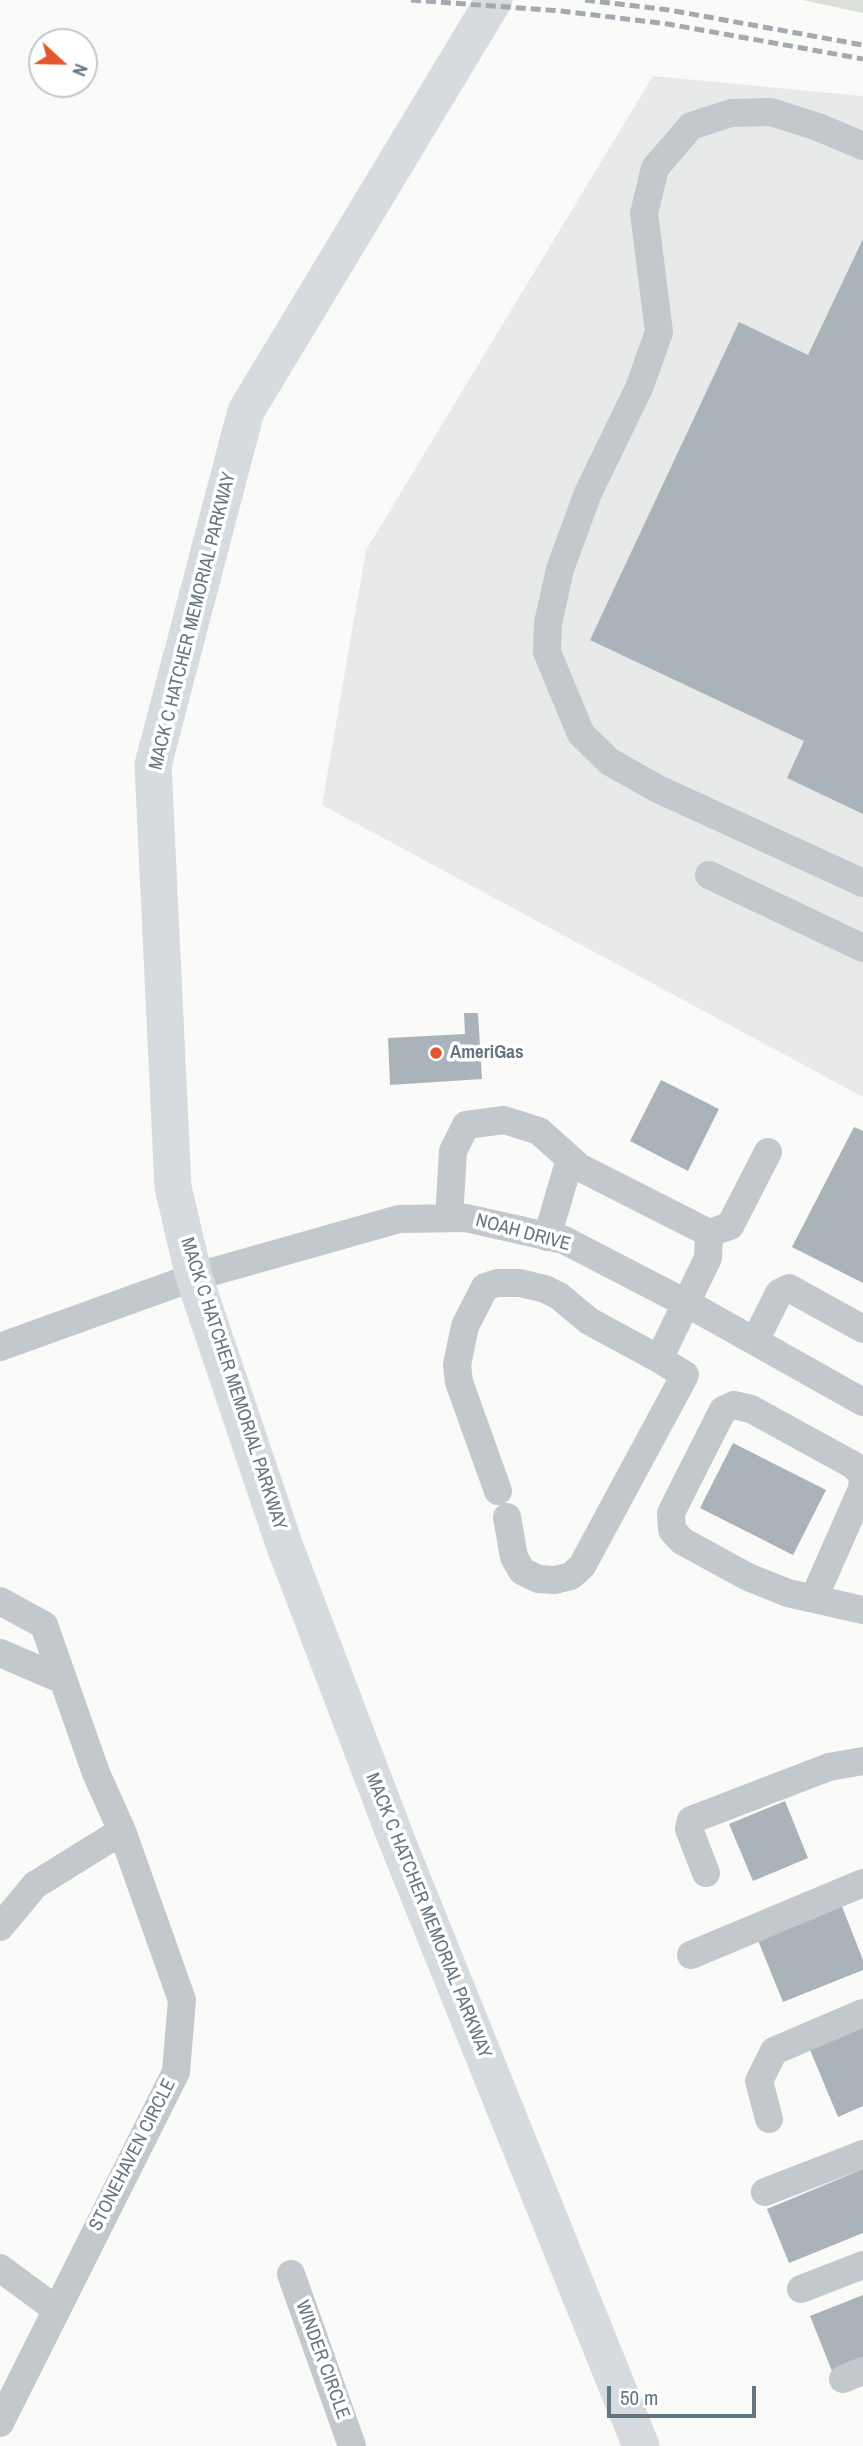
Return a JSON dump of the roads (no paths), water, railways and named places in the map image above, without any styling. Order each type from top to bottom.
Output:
[{"type":"main road","name":"MACK C HATCHER MEMORIAL PARKWAY","points":[[494,0],[246,411],[153,765],[173,1187],[194,1277],[284,1544],[397,1841],[641,2446]]},
{"type":"street","points":[[863,146],[818,127],[771,112],[731,113],[691,125],[655,168],[644,213],[659,332],[639,388],[588,493],[560,569],[548,622],[547,652],[581,734],[610,762],[682,800],[863,883]]},
{"type":"street","points":[[709,875],[863,948]]},
{"type":"street","points":[[449,1218],[453,1151],[466,1125],[504,1121],[539,1131],[579,1167],[709,1233],[730,1226],[768,1152]]},
{"type":"street","points":[[547,1237],[570,1159]]},
{"type":"street","name":"NOAH DRIVE","points":[[0,1348],[194,1277],[399,1219],[466,1218],[564,1240],[687,1304],[863,1402]]},
{"type":"street","points":[[659,1359],[708,1258],[709,1233]]},
{"type":"street","points":[[497,1283],[520,1283],[545,1289],[572,1305],[589,1321],[659,1359],[685,1375],[582,1566],[571,1576],[555,1580],[538,1579],[522,1571],[514,1557],[503,1504],[459,1382],[457,1365],[465,1326],[485,1287],[497,1283]]},
{"type":"street","points":[[755,1341],[779,1293],[789,1288],[863,1329]]},
{"type":"street","points":[[814,1598],[863,1489],[863,1475],[853,1465],[751,1409],[734,1405],[723,1410],[671,1513],[672,1530],[682,1541],[748,1577],[788,1593],[863,1610]]},
{"type":"street","name":"STONEHAVEN CIRCLE","points":[[0,1601],[44,1625],[61,1679],[96,1773],[121,1830],[182,2000],[176,2072],[0,2423]]},
{"type":"street","points":[[0,1653],[61,1679]]},
{"type":"street","points":[[706,1873],[688,1829],[691,1820],[829,1766],[863,1761]]},
{"type":"street","points":[[0,1927],[35,1885],[73,1858],[121,1830]]},
{"type":"street","points":[[691,1955],[863,1882]]},
{"type":"street","points":[[769,2119],[759,2081],[774,2051],[863,2013]]},
{"type":"street","points":[[765,2192],[863,2154]]},
{"type":"street","points":[[801,2289],[863,2265]]},
{"type":"street","points":[[0,2268],[57,2310]]},
{"type":"street","name":"WINDER CIRCLE","points":[[291,2274],[352,2446]]},
{"type":"railway","points":[[411,0],[561,11],[668,24],[863,59]]},
{"type":"railway","points":[[585,0],[669,10],[863,45]]},
{"type":"place","name":"AmeriGas","points":[[436,1053]]}]
